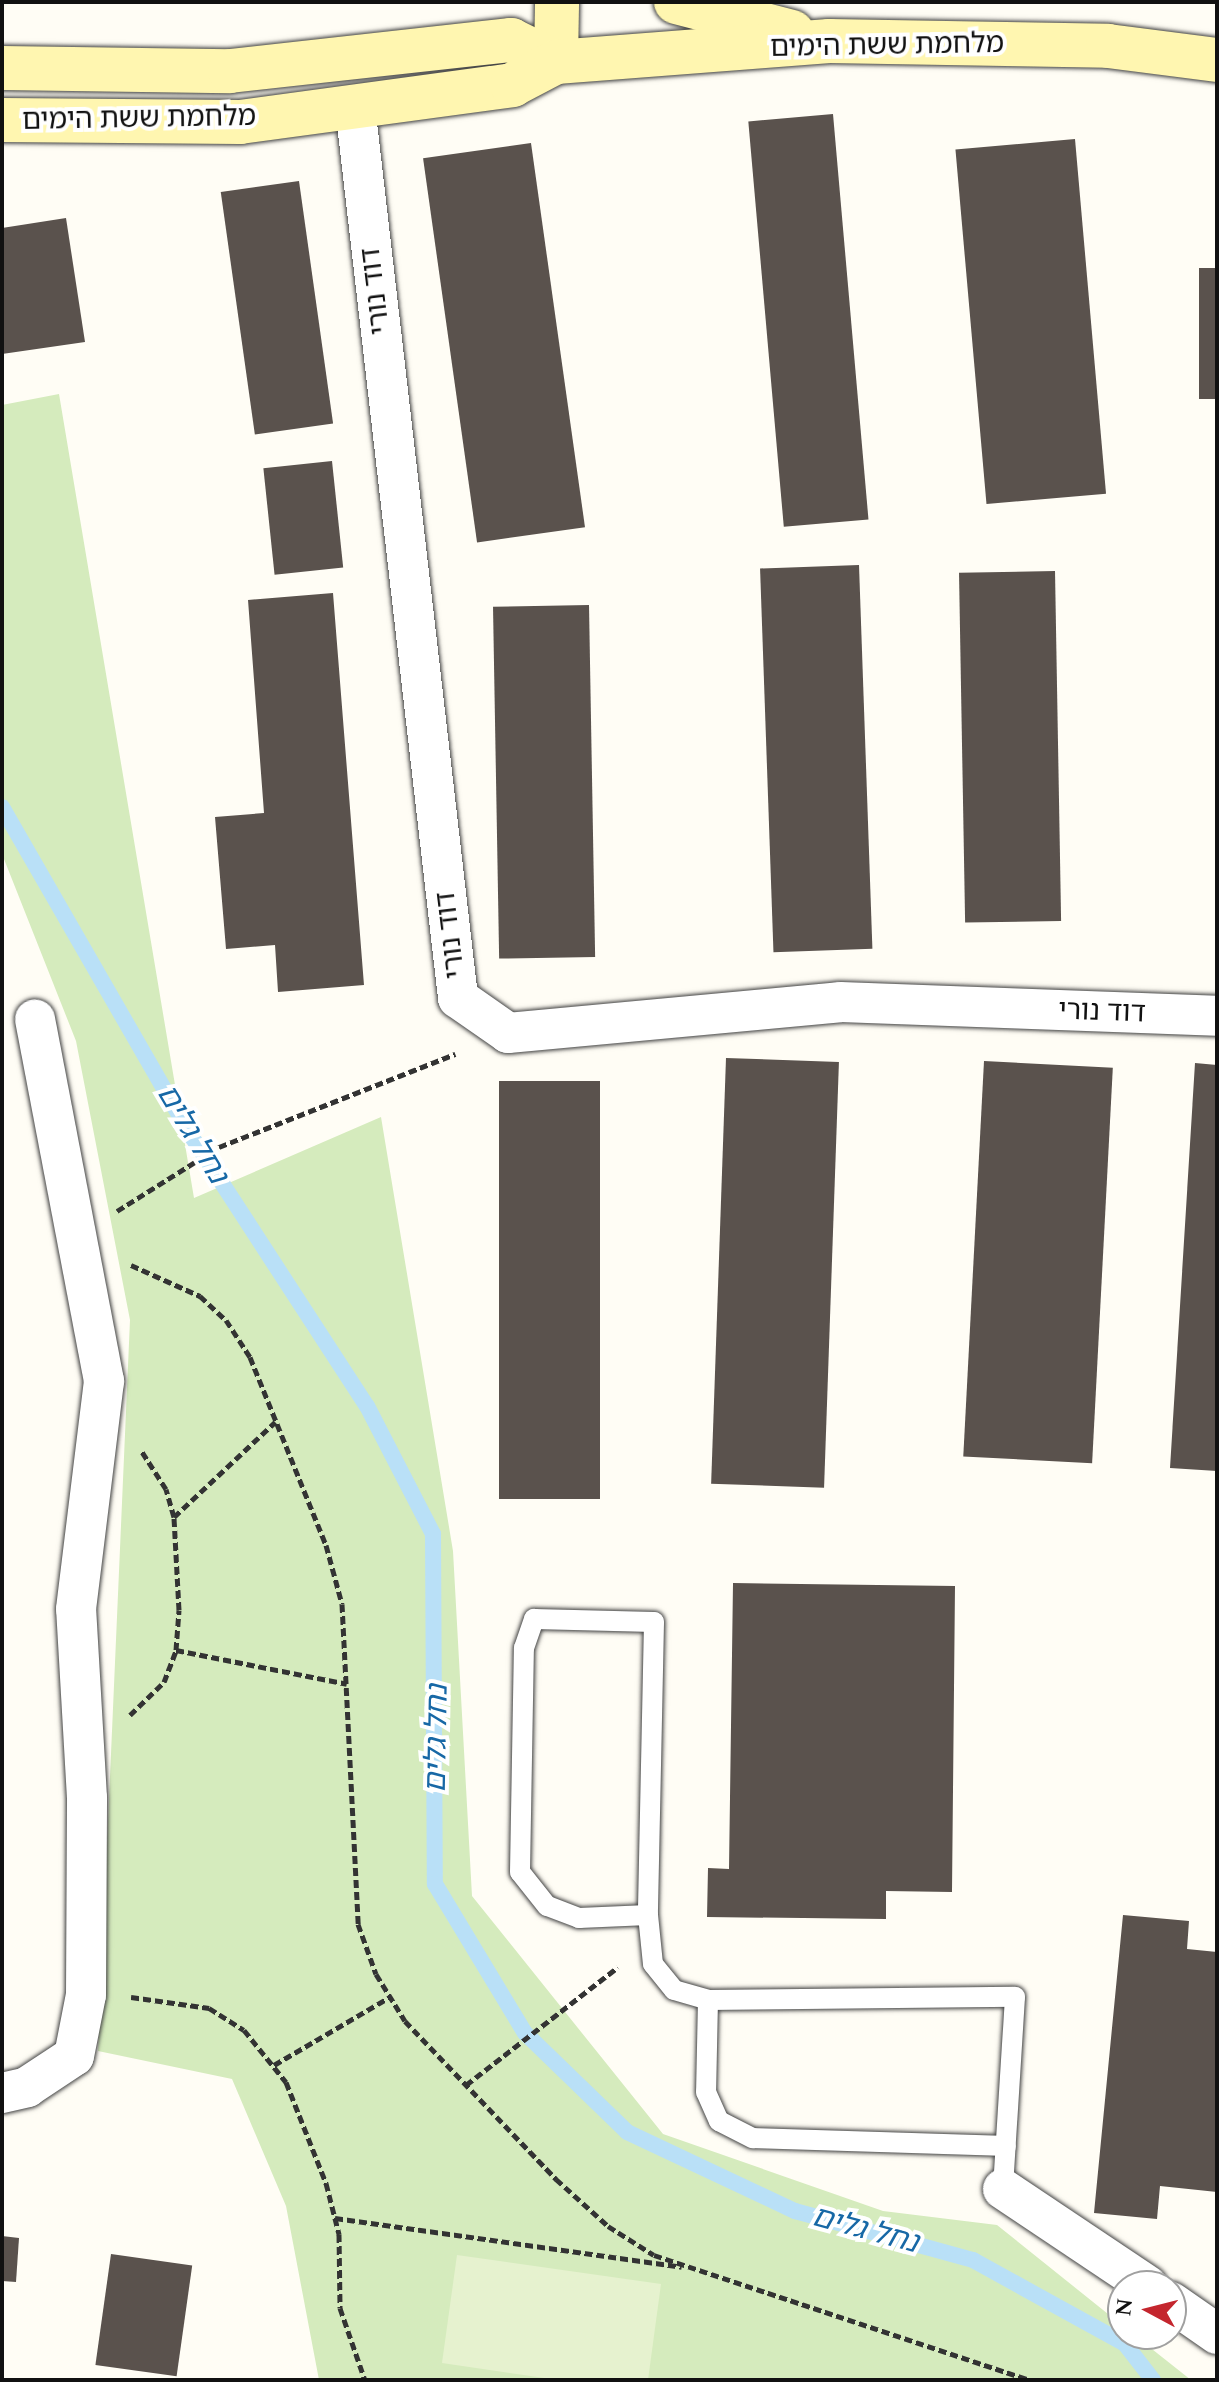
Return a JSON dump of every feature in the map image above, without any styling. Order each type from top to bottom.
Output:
[{"type":"street","points":[[556,62],[557,2]]},
{"type":"street","points":[[676,2],[829,41]]},
{"type":"street","points":[[511,21],[556,62]]},
{"type":"street","points":[[511,21],[512,85]]},
{"type":"street","name":"מלחמת ששת הימים","points":[[2,68],[230,71],[511,21]]},
{"type":"street","name":"מלחמת ששת הימים","points":[[2,120],[240,122],[512,85],[556,62],[829,41],[1108,46],[1217,60]]},
{"type":"street","name":"דוד נורי","points":[[355,106],[458,998],[508,1033],[840,1002],[1217,1016]]},
{"type":"street","points":[[2,2093],[27,2087],[74,2056],[86,1995],[85,1749],[76,1609],[99,1425],[102,1351],[35,1020]]},
{"type":"street","points":[[1003,2189],[1124,2270]]},
{"type":"street","points":[[1187,2313],[1217,2334]]},
{"type":"lane","points":[[648,1915],[579,1918],[547,1906],[520,1872],[524,1648],[534,1619],[654,1622],[648,1915],[653,1964],[674,1990],[708,2000],[1015,1997],[1003,2189]]},
{"type":"lane","points":[[708,2000],[706,2092],[719,2121],[753,2138],[1006,2146]]},
{"type":"path","points":[[159,1186],[219,1147],[508,1033]]},
{"type":"path","points":[[82,1254],[162,1275],[200,1296],[250,1357],[326,1545],[342,1604],[358,1924],[390,1997],[466,2085],[608,2226],[654,2255],[1029,2380]]},
{"type":"path","points":[[174,1517],[275,1422]]},
{"type":"path","points":[[85,1749],[164,1682],[176,1650],[174,1517],[151,1461],[136,1444],[99,1425]]},
{"type":"path","points":[[176,1650],[347,1684]]},
{"type":"path","points":[[466,2085],[650,1941]]},
{"type":"path","points":[[86,1995],[209,2008],[244,2030],[274,2065],[308,2130],[335,2218],[340,2308],[365,2380]]},
{"type":"path","points":[[274,2065],[390,1997]]},
{"type":"path","points":[[335,2218],[697,2269]]},
{"type":"green space","points":[[59,394],[194,1198],[381,1117],[453,1551],[472,1896],[663,2134],[883,2211],[997,2225],[1107,2313],[1107,2350],[1153,2350],[1191,2380],[319,2380],[286,2206],[232,2079],[98,2051],[130,1320],[76,1041],[2,854],[2,405]]},
{"type":"green space","points":[[457,2255],[661,2284],[648,2380],[558,2380],[442,2363]]},
{"type":"building","points":[[833,114],[868,519],[784,527],[748,121]]},
{"type":"building","points":[[1075,139],[1106,494],[986,504],[955,149]]},
{"type":"building","points":[[531,143],[585,527],[477,542],[423,158]]},
{"type":"building","points":[[299,181],[333,424],[255,435],[221,192]]},
{"type":"building","points":[[66,218],[85,342],[2,354],[2,228]]},
{"type":"building","points":[[1199,268],[1217,268],[1217,399],[1199,399]]},
{"type":"building","points":[[332,461],[343,567],[275,575],[263,468]]},
{"type":"building","points":[[859,565],[872,949],[773,952],[760,568]]},
{"type":"building","points":[[1055,571],[1061,921],[965,923],[959,573]]},
{"type":"building","points":[[333,593],[364,985],[278,992],[275,945],[226,949],[215,817],[264,813],[248,600]]},
{"type":"building","points":[[589,605],[595,957],[499,959],[493,607]]},
{"type":"building","points":[[726,1058],[839,1062],[824,1488],[711,1484]]},
{"type":"building","points":[[984,1061],[1113,1068],[1092,1463],[963,1456]]},
{"type":"building","points":[[1195,1063],[1217,1065],[1217,1471],[1170,1468]]},
{"type":"building","points":[[499,1081],[600,1081],[600,1499],[499,1499]]},
{"type":"building","points":[[733,1583],[955,1586],[952,1892],[886,1891],[886,1919],[707,1917],[708,1868],[729,1869]]},
{"type":"building","points":[[1123,1915],[1189,1921],[1187,1949],[1217,1952],[1217,2192],[1160,2186],[1157,2219],[1094,2213]]},
{"type":"building","points":[[2,2236],[19,2238],[16,2282],[2,2281]]},
{"type":"building","points":[[111,2254],[192,2265],[177,2376],[95,2365]]},
{"type":"waterway","name":"נחל גלים","points":[[2,807],[192,1137],[367,1406],[433,1534],[435,1884],[525,2033],[627,2132],[795,2211],[973,2260],[1125,2344],[1153,2380]]}]
